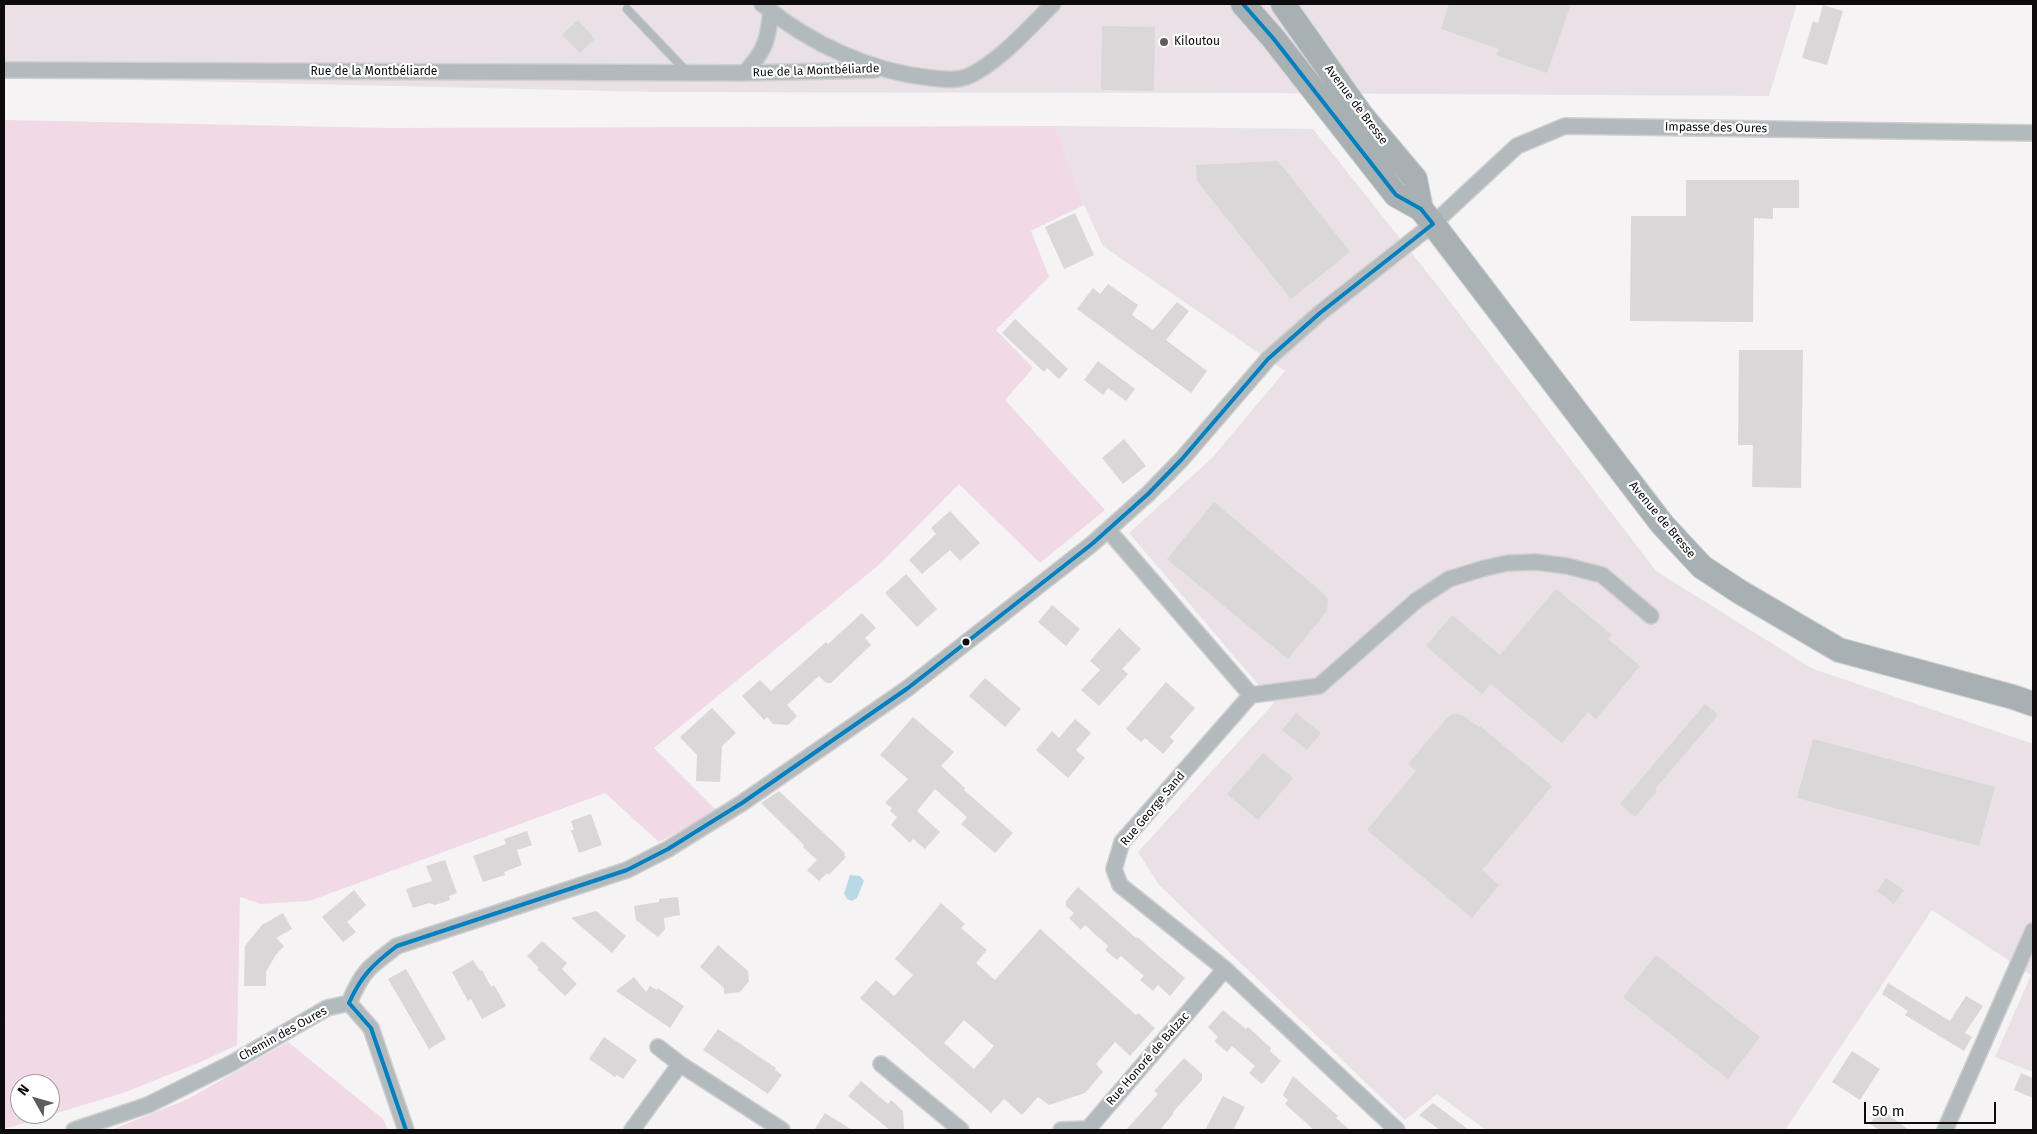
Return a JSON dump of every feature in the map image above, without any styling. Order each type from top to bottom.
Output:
[{"type":"main road","name":"Avenue de Bresse","points":[[1243,4],[1273,38],[1396,195],[1427,216],[1662,524],[1702,567],[1740,592],[1839,650],[2004,694],[2033,704]]},
{"type":"main road","name":"Avenue de Bresse","points":[[1283,4],[1361,115],[1415,179],[1427,216]]},
{"type":"street","points":[[768,6],[783,21],[850,57],[887,69],[922,77],[952,80],[965,77],[981,69],[1010,46],[1053,4]]},
{"type":"street","name":"Rue de la Montbéliarde","points":[[744,73],[758,60],[769,36],[768,6]]},
{"type":"street","name":"Rue de la Montbéliarde","points":[[4,70],[744,73],[887,69]]},
{"type":"street","name":"Impasse des Oures","points":[[1427,216],[1517,146],[1565,126],[2033,133]]},
{"type":"street","points":[[406,1130],[371,1028],[349,1003],[359,980],[370,966],[397,946],[627,870],[668,849],[742,803],[908,688],[1108,530],[1148,494],[1182,460],[1268,359],[1427,216]]},
{"type":"street","points":[[1108,530],[1251,695],[1319,686],[1417,600],[1449,578],[1508,563],[1536,562],[1567,566],[1602,575],[1651,616]]},
{"type":"street","name":"Rue George Sand","points":[[1251,695],[1122,842],[1114,869],[1120,885],[1225,969],[1397,1130]]},
{"type":"street","points":[[1945,1130],[2033,931]]},
{"type":"street","name":"Rue Honoré de Balzac","points":[[1061,1130],[1088,1129],[1225,969]]},
{"type":"street","name":"Chemin des Oures","points":[[74,1130],[148,1105],[232,1063],[327,1008],[349,1003]]},
{"type":"street","points":[[658,1047],[680,1064],[782,1130]]},
{"type":"street","points":[[632,1130],[680,1064]]},
{"type":"street","points":[[881,1064],[961,1130]]},
{"type":"lane","points":[[627,9],[689,73]]},
{"type":"shaded area","points":[[4,4],[1797,4],[1769,96],[656,92],[4,77]]},
{"type":"shaded area","points":[[4,120],[387,128],[1055,126],[1084,205],[1031,231],[1049,277],[996,330],[1033,368],[1005,400],[1105,510],[1040,563],[959,484],[880,564],[654,748],[717,811],[659,842],[605,793],[309,901],[261,904],[240,897],[237,1045],[203,1061],[123,1093],[60,1112],[60,1074],[10,1074],[10,1124],[21,1124],[4,1129],[4,1028],[6,1020],[4,1019]]},
{"type":"shaded area","points":[[1055,126],[1313,129],[1441,290],[1656,571],[1811,668],[2033,744],[2033,1072],[1995,1057],[2031,975],[1932,910],[1785,1130],[1486,1130],[1437,1094],[1405,1120],[1159,885],[1138,852],[1274,703],[1129,533],[1212,458],[1285,371],[1103,246],[1084,205]]},
{"type":"shaded area","points":[[288,1042],[383,1119],[388,1130],[111,1130],[188,1099]]},
{"type":"water","points":[[850,875],[860,876],[864,881],[857,898],[852,901],[847,899],[844,894]]},
{"type":"building","points":[[1449,4],[1571,4],[1547,73],[1496,55],[1499,49],[1441,29]]},
{"type":"building","points":[[1823,5],[1843,11],[1827,65],[1802,58],[1813,21],[1818,23]]},
{"type":"building","points":[[578,20],[595,39],[580,53],[562,35]]},
{"type":"building","points":[[1102,26],[1155,27],[1154,91],[1101,90]]},
{"type":"building","points":[[1278,161],[1350,252],[1291,299],[1197,181],[1196,165]]},
{"type":"building","points":[[1686,180],[1799,180],[1799,208],[1773,208],[1773,219],[1754,218],[1753,322],[1630,321],[1631,216],[1686,216]]},
{"type":"building","points":[[1075,213],[1094,255],[1064,269],[1045,227]]},
{"type":"building","points":[[1108,284],[1138,305],[1132,315],[1153,330],[1177,302],[1189,311],[1166,340],[1207,371],[1191,393],[1077,309],[1093,288],[1100,294]]},
{"type":"building","points":[[1015,319],[1068,369],[1059,379],[1047,368],[1044,372],[1002,333]]},
{"type":"building","points":[[1739,350],[1803,350],[1801,488],[1752,487],[1753,445],[1738,445]]},
{"type":"building","points":[[1098,361],[1135,389],[1126,401],[1108,388],[1103,395],[1084,380]]},
{"type":"building","points":[[1124,439],[1146,466],[1123,484],[1102,458]]},
{"type":"building","points":[[1214,502],[1328,599],[1327,611],[1288,659],[1167,559]]},
{"type":"building","points":[[950,511],[980,543],[960,561],[950,550],[922,574],[909,560],[936,534],[931,528]]},
{"type":"building","points":[[906,574],[937,609],[917,627],[885,593]]},
{"type":"building","points":[[1556,589],[1612,635],[1608,639],[1640,666],[1596,719],[1588,712],[1562,743],[1491,684],[1482,694],[1426,646],[1452,615],[1500,655]]},
{"type":"building","points":[[1052,605],[1080,629],[1066,646],[1038,622]]},
{"type":"building","points":[[862,613],[876,628],[865,638],[871,645],[831,683],[826,683],[819,676],[787,705],[797,716],[788,725],[773,724],[767,717],[764,720],[742,696],[760,680],[771,691]]},
{"type":"building","points":[[1119,628],[1141,649],[1122,669],[1128,674],[1099,706],[1081,690],[1100,670],[1090,661]]},
{"type":"building","points":[[985,678],[1021,709],[1005,727],[969,696]]},
{"type":"building","points":[[1166,682],[1195,708],[1170,737],[1174,741],[1163,754],[1145,738],[1141,742],[1126,729]]},
{"type":"building","points":[[1705,704],[1718,715],[1655,789],[1657,791],[1635,817],[1620,804]]},
{"type":"building","points":[[712,708],[736,733],[722,746],[720,782],[696,781],[697,755],[680,737]]},
{"type":"building","points":[[1296,713],[1321,733],[1307,750],[1282,730]]},
{"type":"building","points":[[1454,714],[1462,715],[1480,726],[1552,786],[1482,870],[1499,885],[1472,918],[1367,830],[1416,771],[1408,764],[1447,718]]},
{"type":"building","points":[[913,717],[954,752],[941,766],[965,788],[964,790],[1013,833],[995,853],[961,824],[967,817],[935,789],[917,811],[940,832],[925,849],[913,839],[910,843],[891,825],[897,817],[890,811],[892,808],[885,803],[908,779],[880,755]]},
{"type":"building","points":[[1075,719],[1091,733],[1076,750],[1085,758],[1068,778],[1036,750],[1052,731],[1059,738]]},
{"type":"building","points":[[1813,739],[1995,787],[1979,846],[1797,798]]},
{"type":"building","points":[[1263,753],[1293,778],[1258,820],[1227,794]]},
{"type":"building","points":[[779,791],[845,853],[846,857],[829,875],[827,873],[819,881],[807,870],[817,860],[761,803]]},
{"type":"building","points":[[591,814],[602,845],[579,853],[571,830],[574,830],[571,821]]},
{"type":"building","points":[[527,831],[532,845],[517,850],[522,865],[504,872],[505,875],[483,882],[473,856],[506,844],[504,839]]},
{"type":"building","points":[[445,860],[457,893],[449,896],[450,900],[435,905],[429,903],[413,908],[406,889],[432,881],[426,866]]},
{"type":"building","points":[[1886,878],[1904,890],[1894,904],[1877,891]]},
{"type":"building","points":[[1078,887],[1185,978],[1170,996],[1158,985],[1153,991],[1140,980],[1144,976],[1121,956],[1117,960],[1105,950],[1108,946],[1085,925],[1081,930],[1069,918],[1074,913],[1066,906],[1066,901]]},
{"type":"building","points":[[354,890],[366,905],[347,922],[356,932],[343,942],[322,917]]},
{"type":"building","points":[[678,897],[680,915],[664,918],[665,929],[658,937],[636,920],[634,906],[659,902],[659,899]]},
{"type":"building","points":[[941,903],[965,924],[961,928],[987,950],[976,963],[995,980],[1040,929],[1136,1015],[1138,1013],[1155,1028],[1130,1056],[1115,1042],[1096,1064],[1103,1072],[1085,1093],[1049,1105],[1038,1097],[1022,1115],[1004,1099],[991,1113],[860,998],[876,980],[894,996],[913,975],[895,959]],"holes":[[[964,1020],[994,1046],[974,1069],[944,1043]]]},
{"type":"building","points":[[596,911],[626,936],[612,953],[571,918]]},
{"type":"building","points":[[283,913],[292,929],[276,938],[284,946],[275,956],[266,972],[266,986],[244,986],[245,946],[262,925]]},
{"type":"building","points":[[542,941],[567,963],[562,969],[577,984],[565,996],[537,969],[539,968],[527,956]]},
{"type":"building","points":[[718,945],[748,971],[749,981],[740,992],[724,994],[724,988],[700,967]]},
{"type":"building","points":[[1656,955],[1760,1037],[1728,1079],[1623,997]]},
{"type":"building","points":[[473,960],[480,971],[482,970],[491,987],[494,985],[506,1006],[482,1019],[471,999],[468,1001],[452,972]]},
{"type":"building","points":[[406,969],[446,1039],[429,1049],[388,979]]},
{"type":"building","points":[[634,977],[646,992],[650,986],[657,990],[658,988],[684,1006],[670,1028],[616,991]]},
{"type":"building","points":[[1888,983],[1950,1021],[1966,996],[1983,1006],[1965,1033],[1972,1037],[1964,1051],[1905,1015],[1908,1011],[1882,994]]},
{"type":"building","points":[[1223,1010],[1246,1029],[1248,1027],[1271,1048],[1270,1051],[1281,1061],[1262,1084],[1249,1073],[1255,1066],[1232,1046],[1227,1052],[1214,1041],[1218,1037],[1208,1027]]},
{"type":"building","points":[[718,1029],[776,1068],[775,1070],[782,1075],[768,1094],[703,1050]]},
{"type":"building","points":[[604,1037],[637,1060],[623,1079],[617,1075],[615,1077],[589,1059]]},
{"type":"building","points":[[1852,1051],[1880,1069],[1860,1100],[1832,1082]]},
{"type":"building","points":[[1184,1058],[1202,1074],[1202,1080],[1173,1112],[1160,1130],[1126,1130],[1158,1094],[1154,1091]]},
{"type":"building","points":[[2021,1073],[2033,1078],[2033,1098],[2014,1090]]},
{"type":"building","points":[[1293,1076],[1338,1116],[1336,1118],[1350,1130],[1314,1130],[1285,1104],[1288,1100],[1283,1095]]},
{"type":"building","points":[[861,1081],[888,1104],[891,1100],[903,1111],[904,1130],[890,1130],[848,1096]]},
{"type":"building","points":[[1223,1096],[1245,1107],[1233,1130],[1205,1130]]},
{"type":"building","points":[[1433,1103],[1469,1130],[1440,1130],[1419,1115]]},
{"type":"building","points":[[1881,1109],[1909,1130],[1879,1130],[1870,1124]]},
{"type":"building","points":[[825,1113],[852,1130],[814,1130]]},
{"type":"transit line","points":[[1243,4],[1273,38],[1396,195],[1421,209],[1433,224]]},
{"type":"transit line","points":[[349,1003],[368,971],[397,946],[627,870],[668,849],[742,803],[908,688],[1092,544],[1148,494],[1182,459],[1268,359],[1320,313],[1433,224]]},
{"type":"transit line","points":[[349,1003],[371,1028],[406,1130]]},
{"type":"place","name":"Kiloutou","points":[[1164,42]]}]
